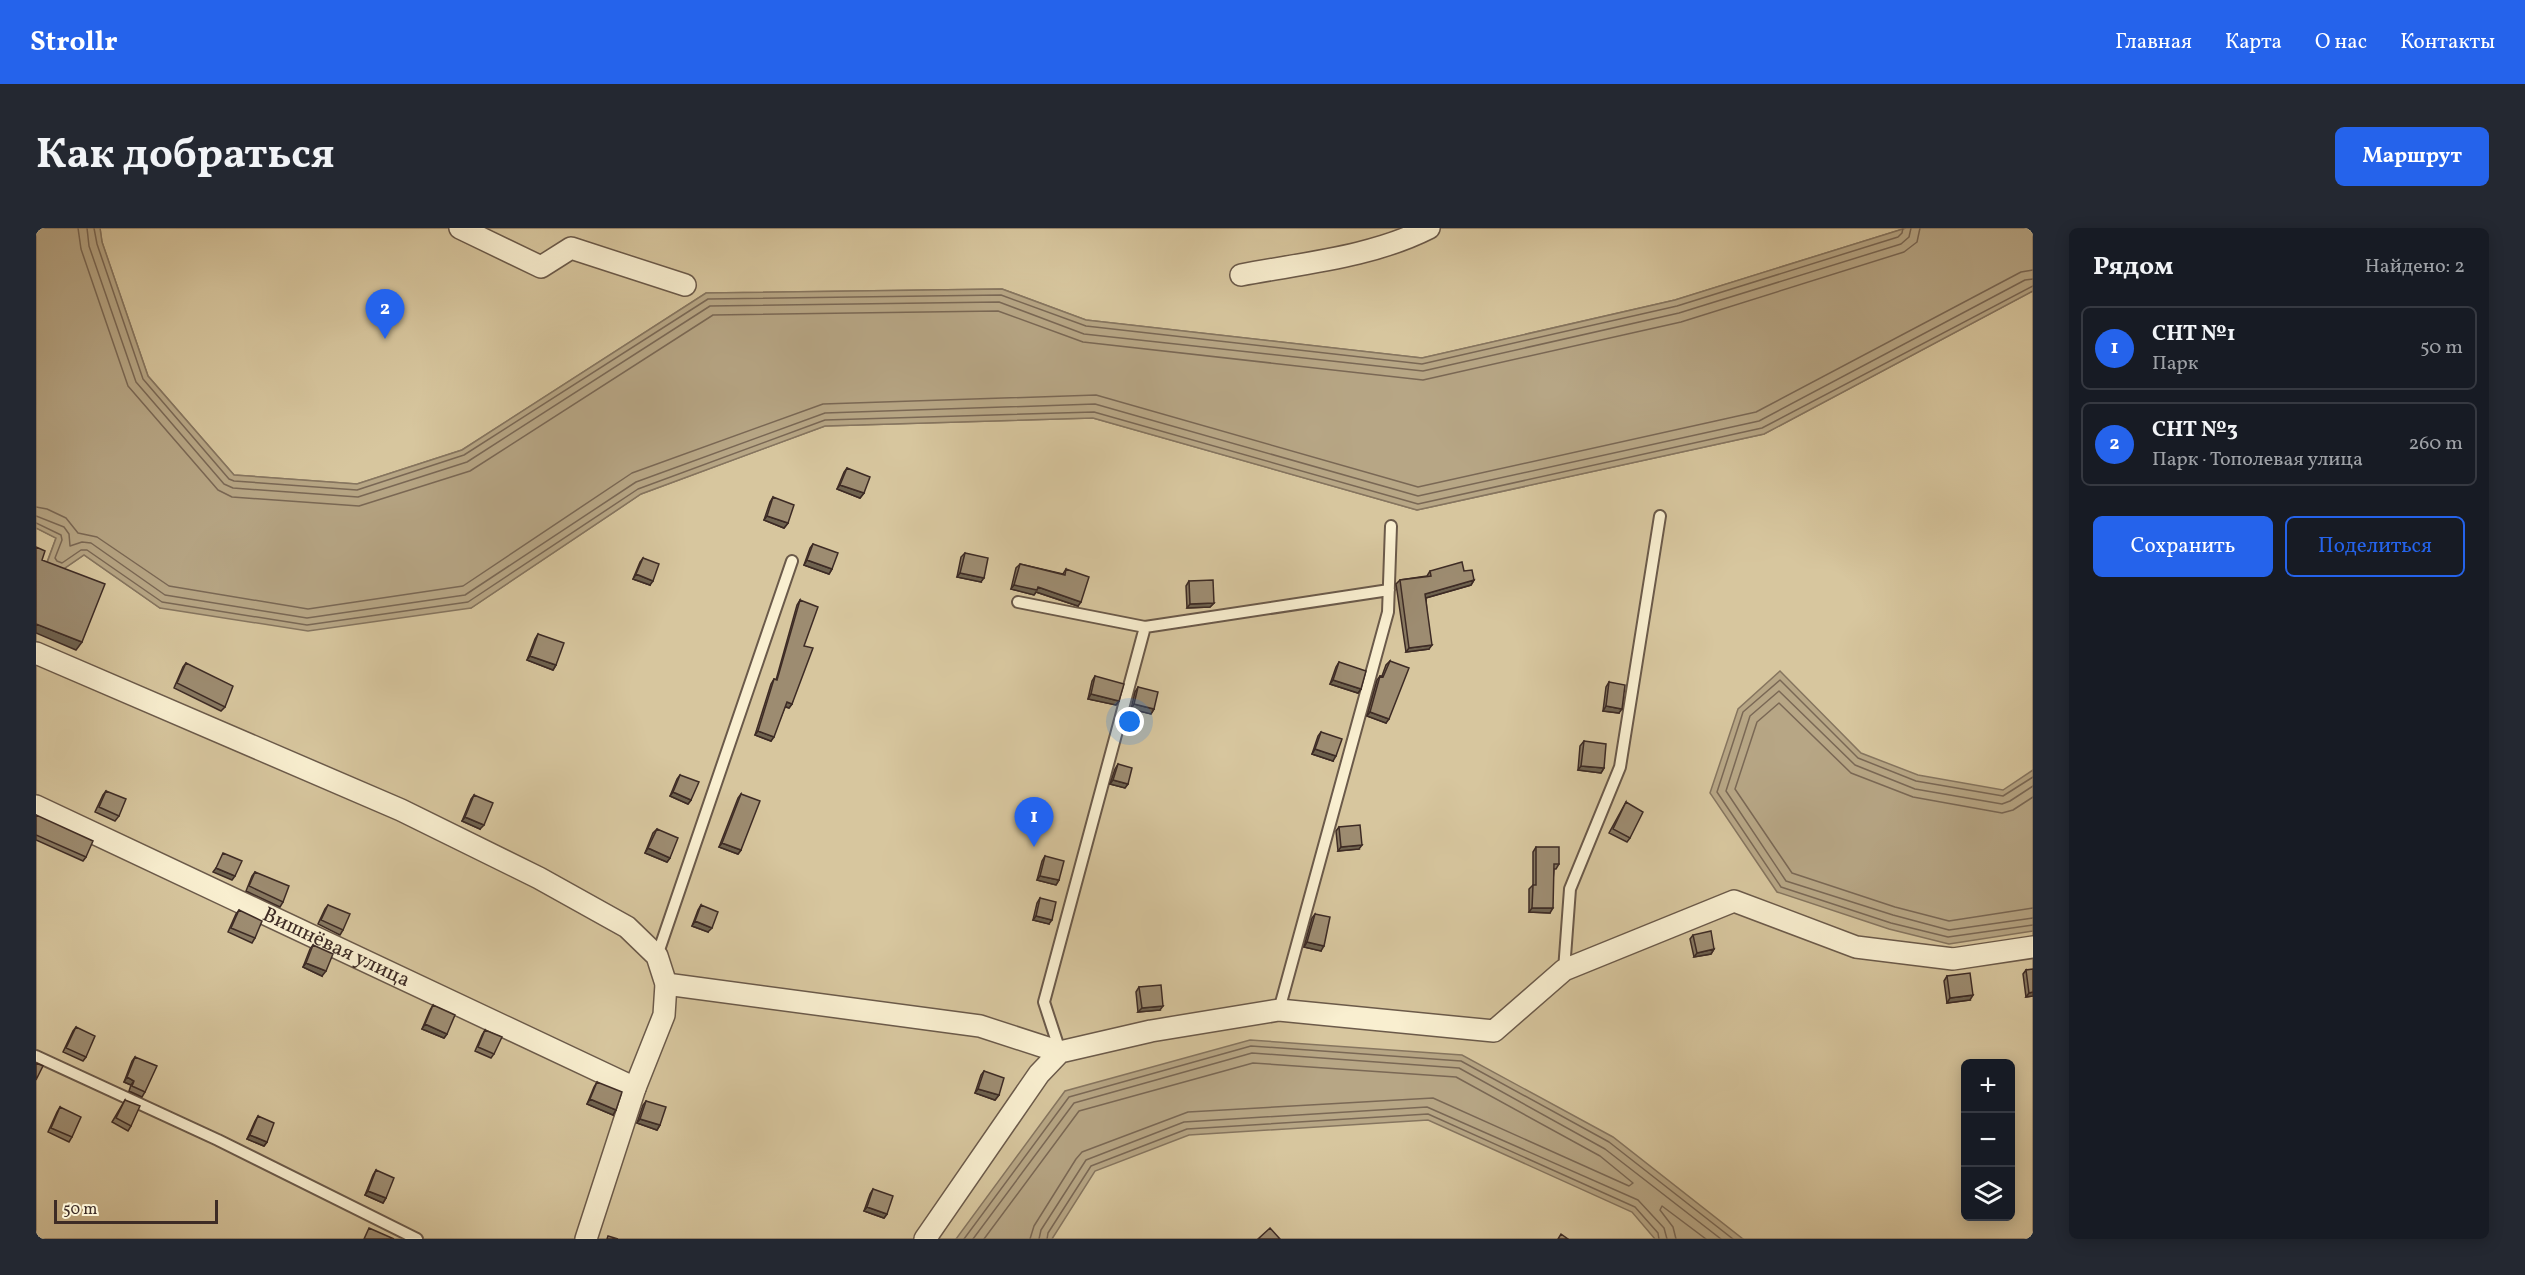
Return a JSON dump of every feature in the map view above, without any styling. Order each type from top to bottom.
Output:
[{"type":"street","points":[[460,228],[542,267],[571,248],[685,285]]},
{"type":"street","points":[[1241,275],[1364,251],[1413,236],[1429,228]]},
{"type":"street","points":[[36,653],[401,810],[539,878],[627,927],[657,956],[666,984],[664,1015],[635,1088],[586,1239]]},
{"type":"street","name":"Вишнёвая улица","points":[[36,806],[635,1088]]},
{"type":"street","points":[[666,984],[980,1026],[1060,1052],[1151,1031],[1279,1010],[1494,1031],[1564,970],[1734,901],[1856,947],[1953,959],[2033,947]]},
{"type":"street","points":[[925,1239],[1039,1074],[1060,1052]]},
{"type":"lane","points":[[1564,970],[1570,889],[1620,767],[1660,516]]},
{"type":"lane","points":[[1279,1010],[1388,612],[1391,526]]},
{"type":"lane","points":[[657,956],[792,561]]},
{"type":"lane","points":[[1018,602],[1145,627],[1389,590]]},
{"type":"lane","points":[[1060,1052],[1044,1002],[1145,627]]},
{"type":"lane","points":[[36,1056],[218,1140],[417,1239]]},
{"type":"shaded area","points":[[100,228],[1906,228],[1675,300],[1422,358],[1086,320],[1002,289],[706,293],[462,450],[357,484],[234,475],[148,376],[102,242]]},
{"type":"shaded area","points":[[2033,291],[2033,1239],[36,1239],[36,528],[56,538],[47,562],[62,570],[84,555],[160,608],[471,608],[641,494],[825,426],[1093,418],[1417,510],[1764,434]]},
{"type":"water","points":[[36,228],[100,228],[102,242],[148,376],[234,475],[357,484],[462,450],[706,293],[1002,289],[1086,320],[1422,358],[1675,300],[1906,228],[2033,228],[2033,291],[1764,434],[1417,510],[1093,418],[825,426],[641,494],[471,608],[308,631],[160,608],[84,555],[62,570],[47,563],[56,538],[36,528]]},
{"type":"water","points":[[1780,671],[1861,753],[1918,775],[2003,790],[2033,770],[2033,931],[1949,944],[1889,929],[1777,892],[1710,793],[1738,709]]},
{"type":"water","points":[[1250,1040],[1462,1055],[1613,1137],[1743,1239],[1655,1239],[1632,1212],[1428,1120],[1189,1135],[1095,1171],[1052,1239],[956,1239],[1065,1091]]},
{"type":"building","points":[[847,468],[870,477],[864,493],[840,485]]},
{"type":"building","points":[[773,497],[794,505],[788,523],[767,516]]},
{"type":"building","points":[[813,544],[838,553],[832,569],[807,560]]},
{"type":"building","points":[[36,547],[45,551],[42,560],[105,584],[82,642],[36,624]]},
{"type":"building","points":[[965,553],[988,558],[984,578],[960,573]]},
{"type":"building","points":[[643,558],[659,564],[653,581],[636,574]]},
{"type":"building","points":[[1462,562],[1464,571],[1472,570],[1474,580],[1425,594],[1432,645],[1409,648],[1400,580],[1431,576],[1430,571]]},
{"type":"building","points":[[1020,564],[1065,575],[1066,569],[1089,577],[1081,602],[1038,587],[1037,590],[1014,585]]},
{"type":"building","points":[[1213,580],[1214,603],[1190,604],[1189,581]]},
{"type":"building","points":[[800,600],[818,607],[804,646],[813,648],[792,704],[787,702],[774,737],[758,731],[774,679],[777,680]]},
{"type":"building","points":[[538,634],[564,643],[556,665],[530,656]]},
{"type":"building","points":[[1390,661],[1409,668],[1389,719],[1370,712],[1380,676],[1383,677]]},
{"type":"building","points":[[1339,662],[1366,671],[1361,689],[1333,680]]},
{"type":"building","points":[[186,663],[233,686],[225,707],[177,683]]},
{"type":"building","points":[[1095,676],[1124,684],[1119,701],[1091,694]]},
{"type":"building","points":[[1609,682],[1625,685],[1622,709],[1606,706]]},
{"type":"building","points":[[1138,687],[1158,692],[1154,709],[1134,704]]},
{"type":"building","points":[[1321,732],[1342,739],[1336,756],[1315,749]]},
{"type":"building","points":[[1584,741],[1606,744],[1604,768],[1581,766]]},
{"type":"building","points":[[1118,764],[1132,768],[1128,784],[1113,780]]},
{"type":"building","points":[[680,775],[699,782],[691,800],[673,792]]},
{"type":"building","points":[[106,791],[126,799],[119,816],[99,807]]},
{"type":"building","points":[[741,794],[760,801],[741,850],[722,843]]},
{"type":"building","points":[[474,795],[493,803],[484,825],[465,817]]},
{"type":"building","points":[[1626,802],[1643,812],[1630,838],[1613,829]]},
{"type":"building","points":[[36,815],[93,841],[86,857],[36,835]]},
{"type":"building","points":[[1360,825],[1362,845],[1341,847],[1339,827]]},
{"type":"building","points":[[657,829],[678,838],[670,858],[648,848]]},
{"type":"building","points":[[1536,847],[1559,847],[1559,864],[1554,864],[1553,908],[1532,908],[1533,885],[1536,885]]},
{"type":"building","points":[[223,853],[242,861],[235,876],[216,868]]},
{"type":"building","points":[[1045,856],[1064,861],[1059,880],[1040,876]]},
{"type":"building","points":[[255,872],[289,886],[283,902],[249,886]]},
{"type":"building","points":[[1040,898],[1056,902],[1052,920],[1036,916]]},
{"type":"building","points":[[328,905],[350,914],[343,930],[321,920]]},
{"type":"building","points":[[701,905],[718,912],[712,928],[695,921]]},
{"type":"building","points":[[239,910],[262,921],[255,938],[231,928]]},
{"type":"building","points":[[1315,914],[1330,917],[1324,946],[1307,942]]},
{"type":"building","points":[[1711,931],[1714,949],[1697,953],[1693,935]]},
{"type":"building","points":[[313,945],[333,954],[326,971],[306,963]]},
{"type":"building","points":[[2033,969],[2033,992],[2029,993],[2026,970]]},
{"type":"building","points":[[1970,973],[1973,995],[1950,998],[1947,976]]},
{"type":"building","points":[[1161,985],[1163,1006],[1142,1008],[1139,987]]},
{"type":"building","points":[[433,1005],[455,1015],[447,1034],[425,1024]]},
{"type":"building","points":[[76,1027],[95,1036],[86,1057],[66,1048]]},
{"type":"building","points":[[485,1030],[502,1037],[494,1054],[478,1047]]},
{"type":"building","points":[[135,1057],[157,1066],[145,1092],[132,1086],[134,1081],[127,1077]]},
{"type":"building","points":[[36,1063],[43,1066],[36,1080]]},
{"type":"building","points":[[984,1071],[1004,1078],[999,1095],[978,1089]]},
{"type":"building","points":[[597,1082],[622,1092],[616,1110],[590,1099]]},
{"type":"building","points":[[125,1100],[140,1106],[131,1126],[116,1118]]},
{"type":"building","points":[[646,1101],[666,1107],[660,1125],[640,1119]]},
{"type":"building","points":[[60,1107],[81,1117],[72,1137],[51,1128]]},
{"type":"building","points":[[258,1116],[274,1123],[267,1142],[250,1135]]},
{"type":"building","points":[[376,1170],[394,1178],[386,1198],[368,1191]]},
{"type":"building","points":[[873,1189],[893,1196],[887,1214],[867,1207]]},
{"type":"building","points":[[369,1228],[394,1239],[364,1239]]},
{"type":"building","points":[[1270,1228],[1280,1239],[1258,1239]]},
{"type":"building","points":[[1561,1234],[1568,1239],[1558,1239]]},
{"type":"place","name":"СНТ №3","points":[[385,339]]},
{"type":"place","name":"СНТ №1","points":[[1034,847]]}]
